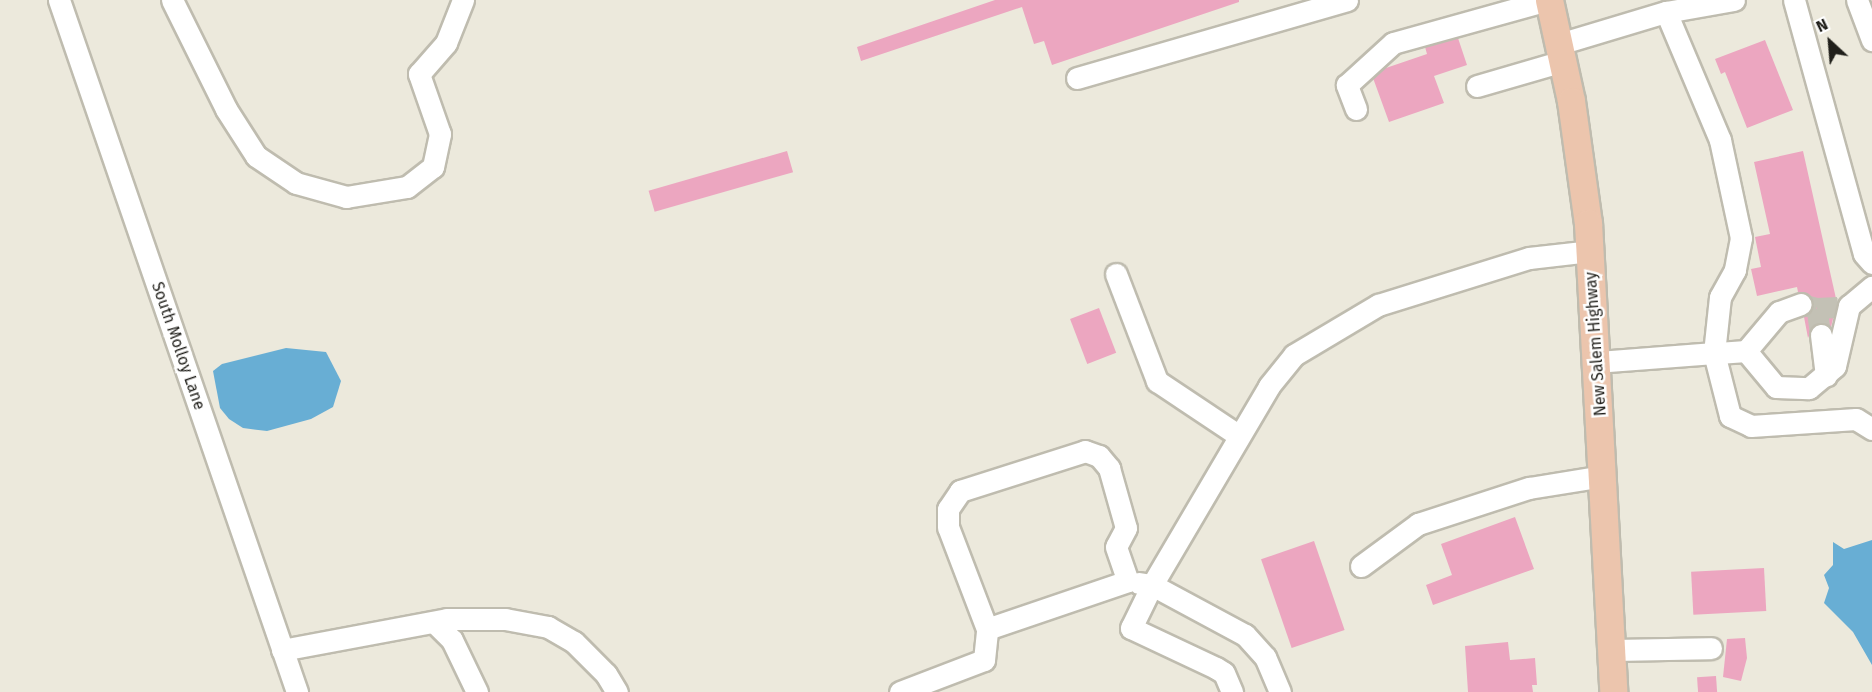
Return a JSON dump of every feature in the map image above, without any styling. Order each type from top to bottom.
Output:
[{"type":"main road","name":"New Salem Highway","points":[[1549,0],[1561,52],[1590,251],[1604,476],[1613,692]]},
{"type":"street","name":"South Molloy Lane","points":[[59,0],[297,692]]},
{"type":"street","points":[[172,0],[226,109],[256,156],[296,183],[346,197],[407,187],[433,167],[440,134],[419,74],[446,43],[463,0]]},
{"type":"street","points":[[1077,78],[1347,0]]},
{"type":"street","points":[[1356,109],[1347,85],[1393,43],[1549,0]]},
{"type":"street","points":[[1477,86],[1666,12],[1734,0]]},
{"type":"street","points":[[1794,0],[1864,254],[1872,263]]},
{"type":"street","points":[[1863,6],[1872,40]]},
{"type":"street","points":[[1666,12],[1720,140],[1741,238],[1735,270],[1720,297],[1714,353],[1730,416],[1751,426],[1856,419],[1872,429]]},
{"type":"street","points":[[1232,692],[1224,673],[1131,628],[1152,585],[1238,435],[1294,355],[1378,305],[1529,258],[1590,251]]},
{"type":"street","points":[[1116,274],[1157,381],[1238,435]]},
{"type":"street","points":[[1746,351],[1776,387],[1809,388],[1826,376],[1841,347],[1844,307],[1872,287]]},
{"type":"street","points":[[1598,362],[1746,351],[1779,312],[1801,304]]},
{"type":"street","points":[[1821,335],[1826,376]]},
{"type":"street","points":[[900,692],[984,660],[987,629],[948,527],[948,509],[960,491],[985,481],[1085,451],[1100,456],[1109,468],[1126,528],[1116,547],[1128,581]]},
{"type":"street","points":[[1361,566],[1418,524],[1529,488],[1604,476]]},
{"type":"street","points":[[987,629],[1128,581],[1152,585],[1245,635],[1265,657],[1280,692]]},
{"type":"street","points":[[282,650],[434,622],[505,619],[548,627],[574,642],[606,674],[617,692]]},
{"type":"street","points":[[434,622],[452,640],[477,692]]},
{"type":"street","points":[[1611,650],[1711,648]]},
{"type":"water","points":[[286,348],[326,352],[341,381],[333,407],[311,419],[267,431],[243,428],[229,419],[220,408],[213,371],[222,364]]},
{"type":"water","points":[[1872,540],[1872,665],[1853,632],[1824,603],[1829,588],[1824,575],[1833,565],[1833,542],[1844,549]]},
{"type":"building","points":[[995,0],[1239,0],[1239,2],[1052,65],[1044,41],[1034,44],[1022,7],[861,61],[857,47]]},
{"type":"building","points":[[1458,38],[1467,65],[1434,76],[1444,103],[1389,122],[1373,78],[1383,69],[1427,54],[1425,47]]},
{"type":"building","points":[[1765,40],[1793,110],[1747,128],[1725,72],[1721,74],[1715,59]]},
{"type":"building","points":[[787,151],[793,172],[655,212],[649,191]]},
{"type":"building","points":[[1803,151],[1837,303],[1831,327],[1825,323],[1814,325],[1808,338],[1804,317],[1813,307],[1810,295],[1798,292],[1797,287],[1757,296],[1751,269],[1761,267],[1755,237],[1770,234],[1754,162]]},
{"type":"building","points":[[1099,308],[1116,353],[1087,364],[1070,319]]},
{"type":"building","points":[[1515,517],[1534,569],[1433,605],[1426,585],[1452,575],[1441,544]]},
{"type":"building","points":[[1314,541],[1345,630],[1292,648],[1261,559]]},
{"type":"building","points":[[1764,568],[1766,611],[1693,615],[1691,572]]},
{"type":"building","points":[[1745,638],[1747,658],[1741,681],[1723,677],[1727,639]]},
{"type":"building","points":[[1508,642],[1510,660],[1535,658],[1537,685],[1532,685],[1533,692],[1468,692],[1465,646]]},
{"type":"building","points":[[1716,676],[1717,692],[1698,692],[1697,677]]},
{"type":"tunnel","points":[[1801,304],[1817,308],[1821,335]]},
{"type":"tunnel","points":[[1817,308],[1838,307]]}]
